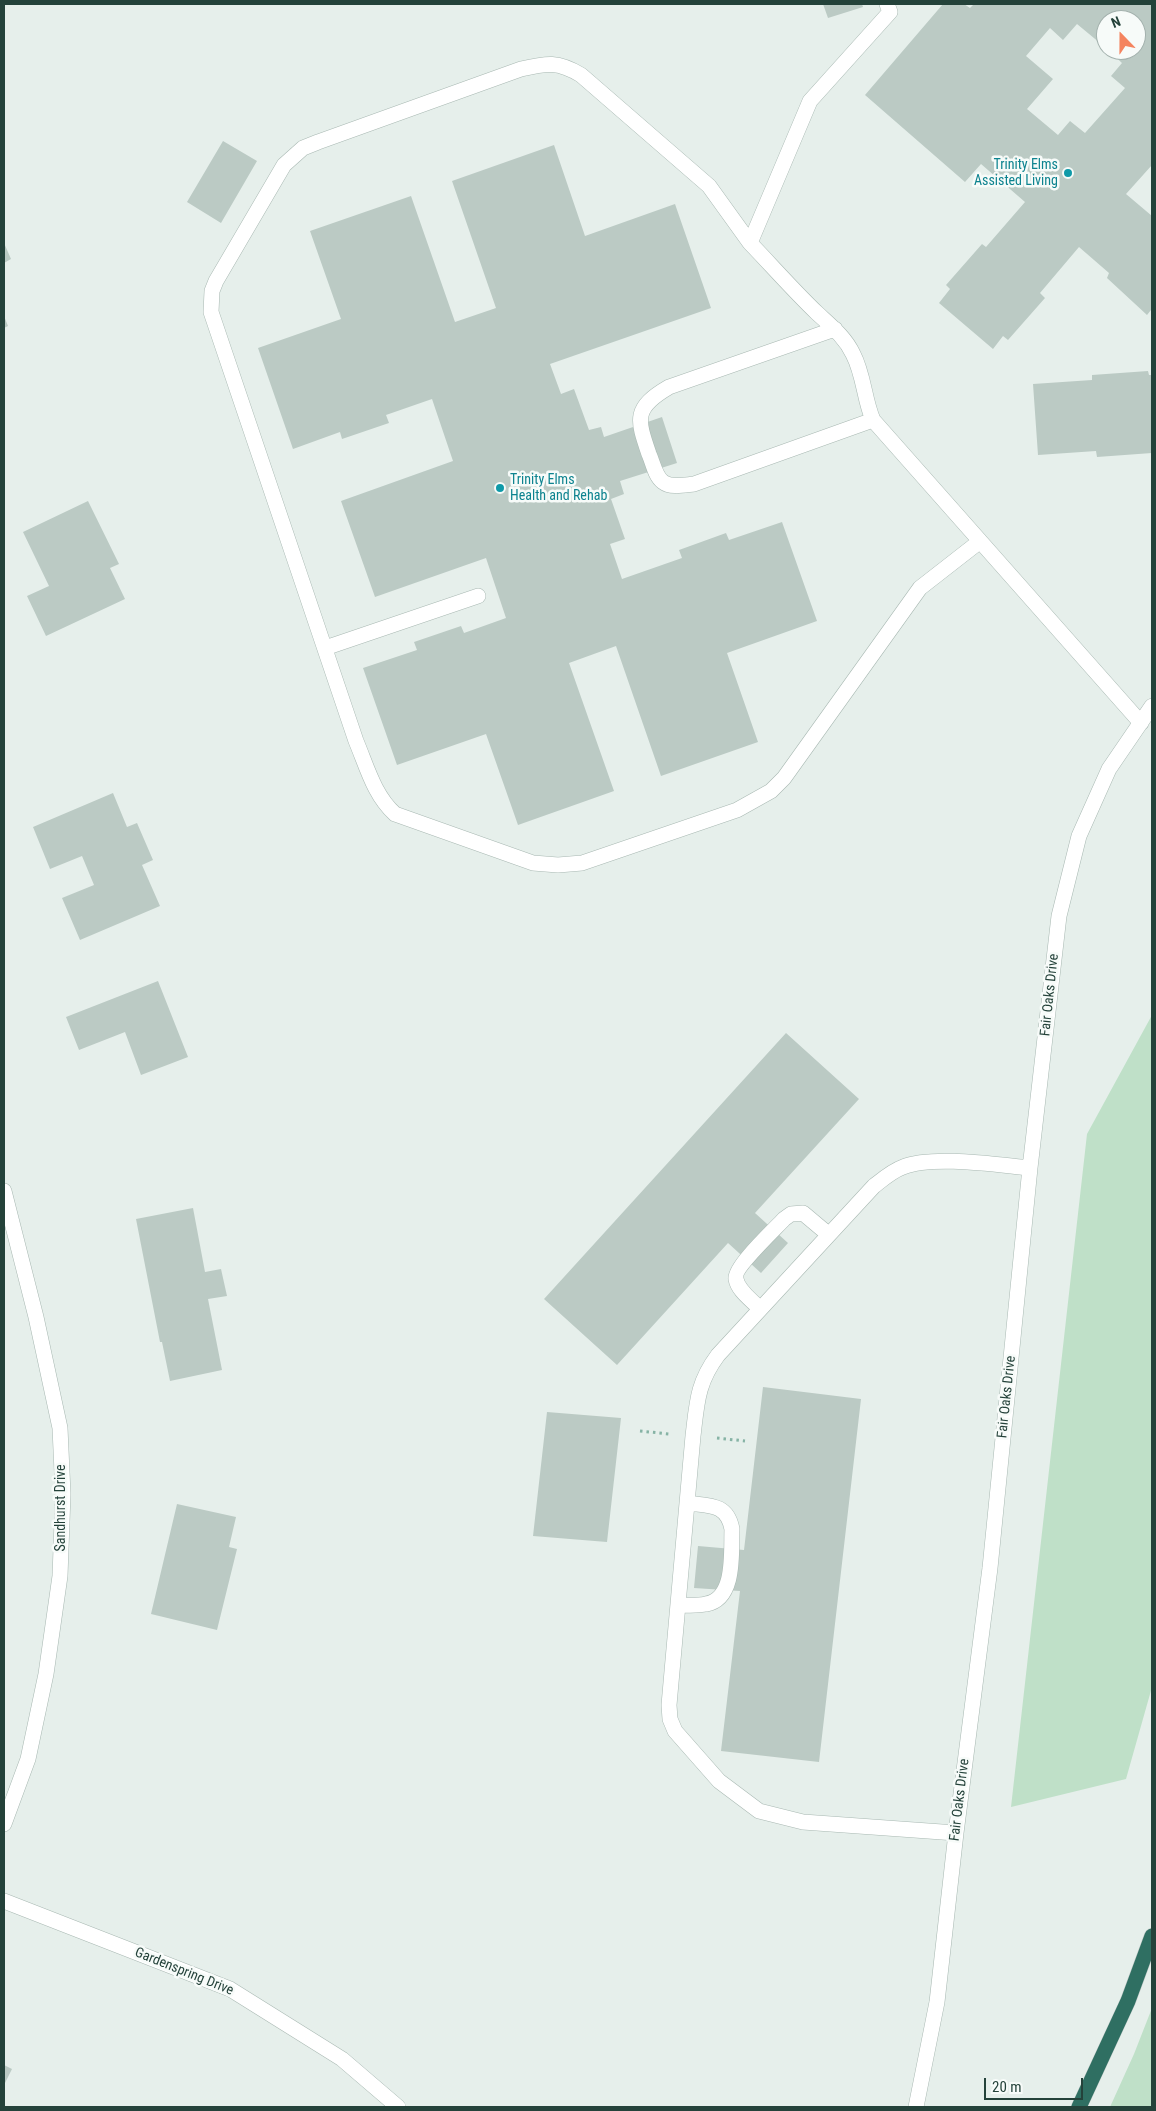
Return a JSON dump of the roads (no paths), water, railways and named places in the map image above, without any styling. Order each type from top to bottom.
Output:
[{"type":"highway","points":[[1080,2107],[1128,2001],[1152,1936]]},
{"type":"street","points":[[750,243],[810,101],[892,7]]},
{"type":"street","points":[[979,542],[920,588],[784,778],[771,791],[737,810],[582,863],[558,865],[533,863],[511,857],[395,814],[384,804],[356,741],[214,326],[210,301],[216,281],[284,165],[303,148],[521,69],[552,64],[566,66],[581,75],[709,186],[750,243],[817,313],[835,328],[853,354],[862,378],[866,404],[873,420],[1141,723]]},
{"type":"street","points":[[835,328],[669,388],[655,395],[641,413],[639,424],[656,472],[663,482],[674,485],[694,484],[873,420]]},
{"type":"street","points":[[325,648],[478,596]]},
{"type":"street","name":"Fair Oaks Drive","points":[[916,2107],[937,2002],[956,1833],[990,1568],[1030,1168],[1059,916],[1079,836],[1109,769],[1152,706]]},
{"type":"street","points":[[956,1833],[803,1822],[759,1811],[719,1781],[675,1731],[670,1719],[669,1705],[693,1436],[702,1381],[718,1354],[874,1186],[890,1174],[904,1167],[931,1161],[1030,1168]]},
{"type":"street","name":"Sandhurst Drive","points":[[4,1191],[36,1316],[60,1428],[64,1494],[60,1576],[46,1674],[28,1758],[4,1824]]},
{"type":"street","points":[[760,1309],[743,1292],[736,1279],[736,1273],[744,1262],[784,1219],[791,1214],[803,1213],[828,1234]]},
{"type":"street","points":[[678,1605],[707,1604],[722,1596],[728,1586],[731,1519],[725,1511],[716,1507],[687,1503]]},
{"type":"street","name":"Gardenspring Drive","points":[[4,1901],[230,1989],[342,2058],[398,2107]]},
{"type":"place","name":"Trinity Elms Assisted Living","points":[[1068,173]]},
{"type":"place","name":"Trinity Elms Health and Rehab","points":[[500,488]]}]
